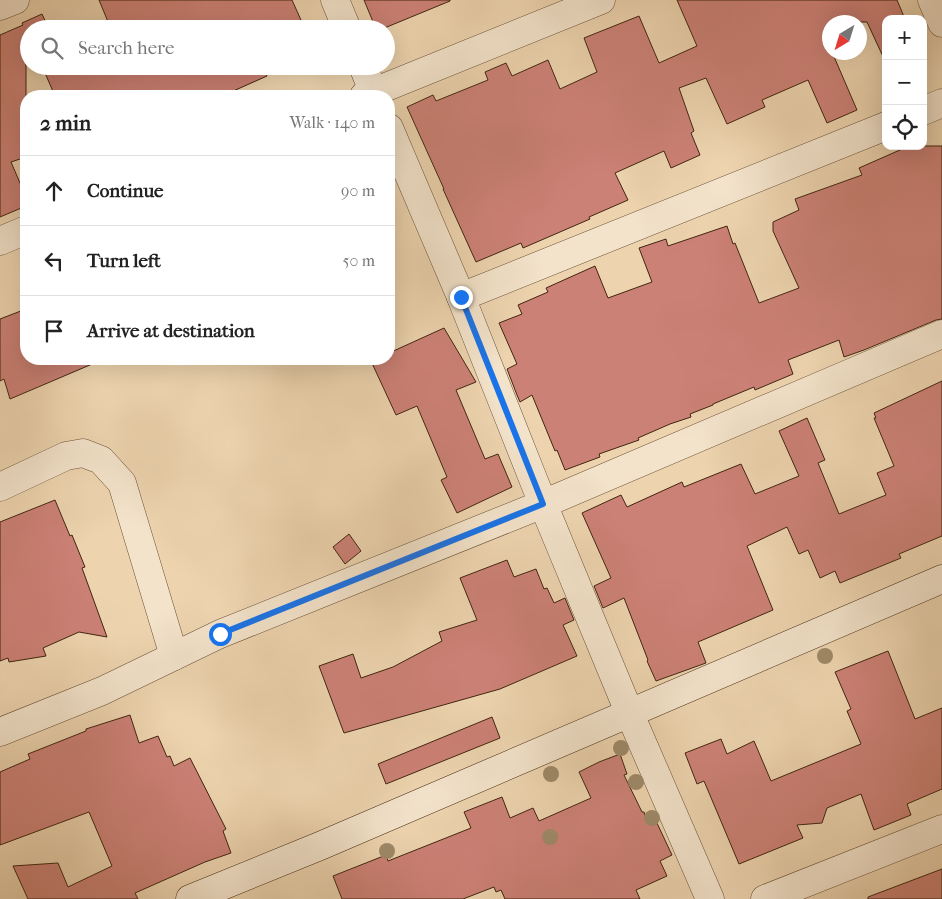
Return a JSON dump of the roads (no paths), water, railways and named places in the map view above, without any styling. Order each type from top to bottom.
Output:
[{"type":"street","points":[[0,6],[15,0]]},
{"type":"street","points":[[335,0],[343,20]]},
{"type":"street","points":[[383,90],[601,0]]},
{"type":"street","points":[[932,0],[942,24]]},
{"type":"street","points":[[365,75],[370,90]]},
{"type":"street","points":[[927,109],[942,103]]},
{"type":"street","points":[[461,297],[882,128]]},
{"type":"street","points":[[395,142],[461,297],[543,504],[629,712],[710,899]]},
{"type":"street","points":[[0,240],[20,232]]},
{"type":"street","points":[[0,732],[102,691],[220,634],[543,504],[942,334]]},
{"type":"street","points":[[0,487],[66,456],[84,453],[101,460],[122,483],[174,656]]},
{"type":"street","points":[[199,897],[942,579]]},
{"type":"street","points":[[766,899],[942,829]]}]
